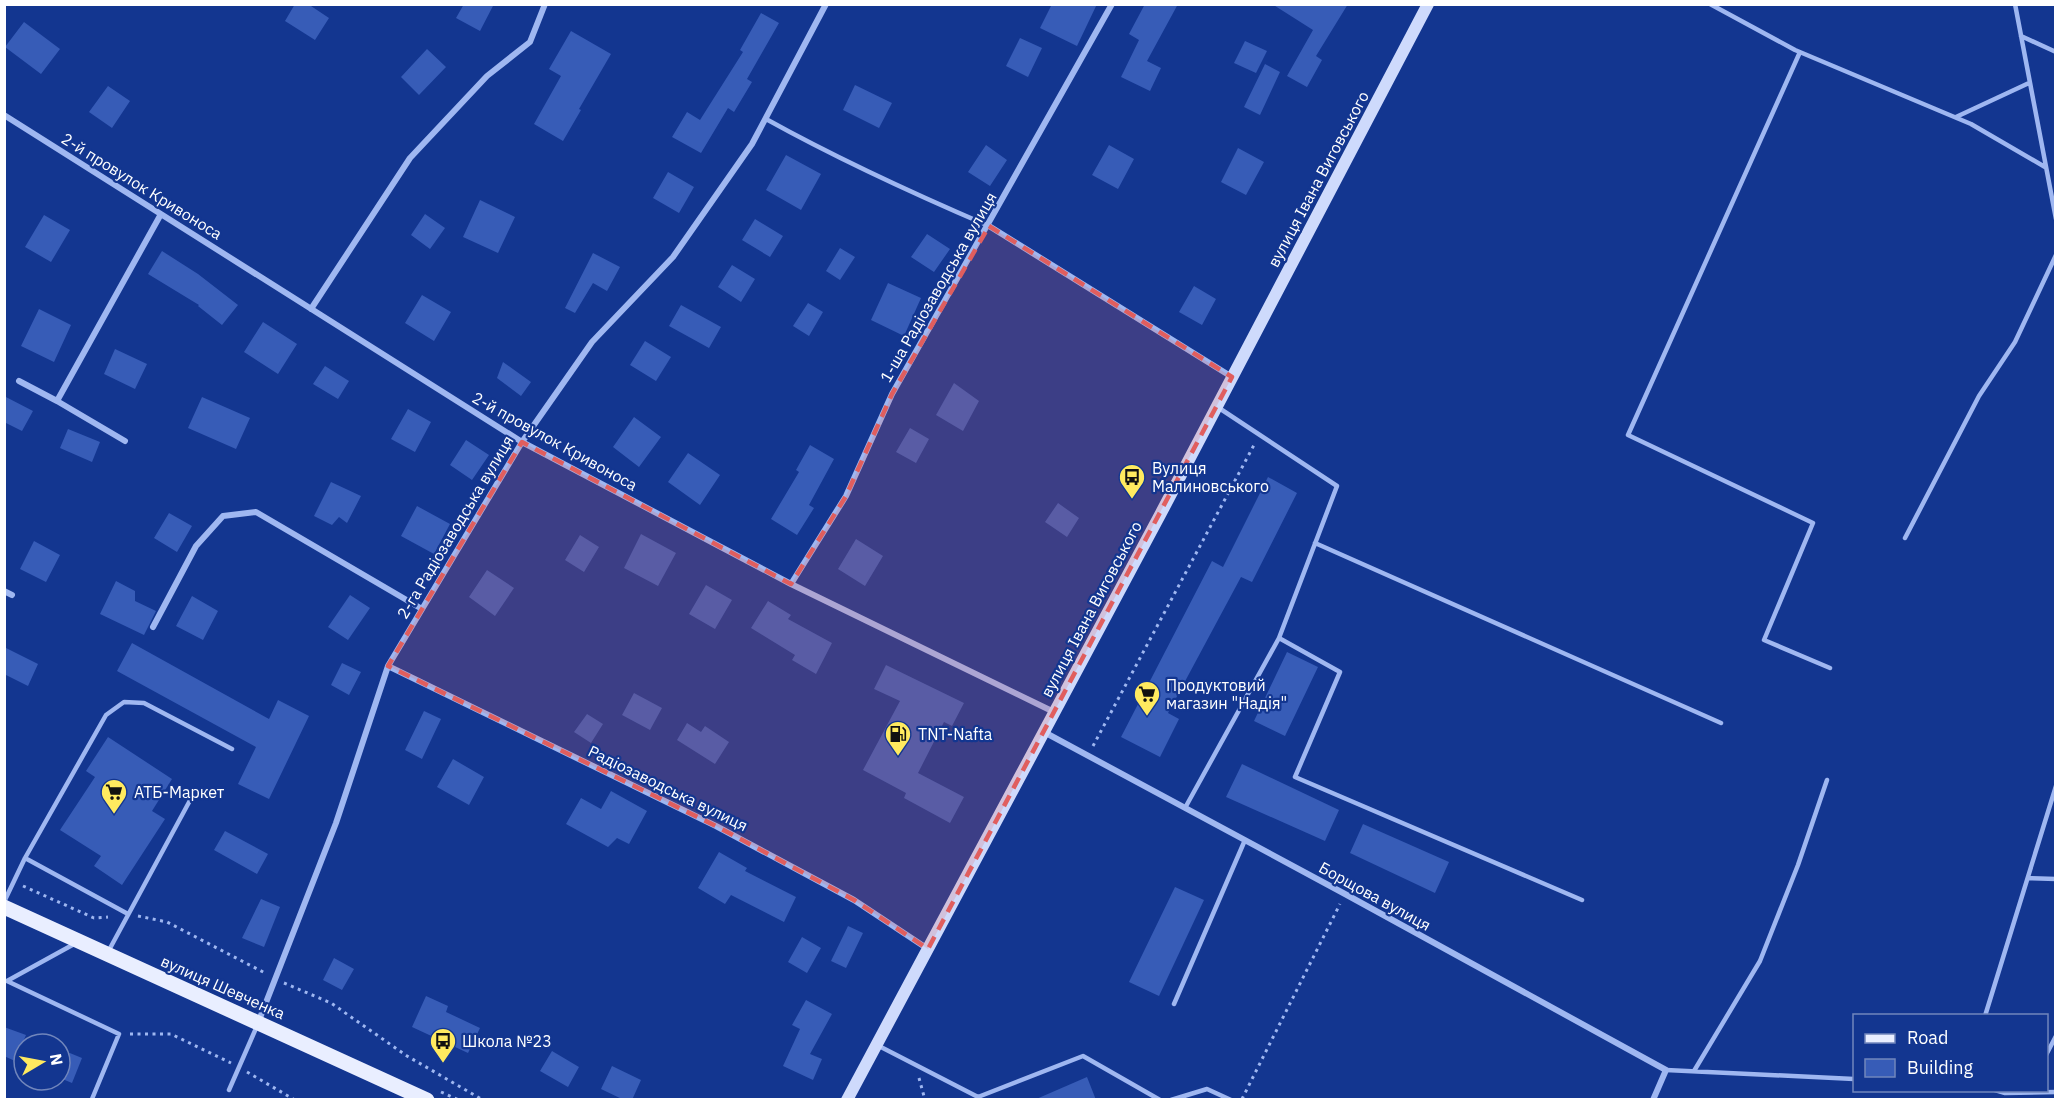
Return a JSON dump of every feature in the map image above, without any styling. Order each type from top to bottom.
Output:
[{"type":"main road","name":"вулиця Шевченка","points":[[4,908],[427,1100]]},
{"type":"street","points":[[311,309],[410,158],[487,76],[530,42],[545,4]]},
{"type":"street","name":"2-га Радіозаводська вулиця","points":[[258,1023],[336,823],[388,666],[522,442],[592,342],[673,257],[753,144],[826,4]]},
{"type":"street","name":"1-ша Радіозаводська вулиця","points":[[790,584],[846,496],[892,394],[1112,4]]},
{"type":"street","name":"вулиця Івана Виговського","points":[[847,1100],[1217,407],[1428,4]]},
{"type":"street","name":"2-й провулок Кривоноса","points":[[4,116],[522,442],[790,584],[1054,712]]},
{"type":"street","points":[[57,401],[161,214]]},
{"type":"street","points":[[988,226],[1232,377]]},
{"type":"street","points":[[19,381],[125,441]]},
{"type":"street","points":[[153,627],[196,546],[223,516],[256,512],[422,609]]},
{"type":"street","points":[[4,591],[12,595]]},
{"type":"street","name":"Радіозаводська вулиця","points":[[388,666],[716,826],[854,900],[928,949]]},
{"type":"street","name":"Борщова вулиця","points":[[1043,732],[1345,894],[1665,1070]]},
{"type":"street","points":[[1653,1100],[1665,1070]]},
{"type":"lane","points":[[1710,4],[1800,52],[1971,124],[2045,167]]},
{"type":"lane","points":[[2014,4],[2055,219]]},
{"type":"lane","points":[[2021,36],[2055,52]]},
{"type":"lane","points":[[1800,52],[1628,435],[1813,523],[1764,640],[1830,668]]},
{"type":"lane","points":[[1955,118],[2029,82]]},
{"type":"lane","points":[[766,119],[820,149],[896,186],[988,226]]},
{"type":"lane","points":[[1905,538],[1979,396],[2015,342],[2055,255]]},
{"type":"lane","points":[[1185,808],[1279,638],[1337,486],[1217,407]]},
{"type":"lane","points":[[1315,543],[1721,723]]},
{"type":"lane","points":[[1279,638],[1340,672],[1295,777],[1582,900]]},
{"type":"lane","points":[[4,902],[25,858],[106,715],[124,702],[144,703],[232,748]]},
{"type":"lane","points":[[1695,1071],[1760,961],[1798,864],[1827,780]]},
{"type":"lane","points":[[1986,1014],[2055,786]]},
{"type":"lane","points":[[107,954],[194,793]]},
{"type":"lane","points":[[1173,1004],[1245,840]]},
{"type":"lane","points":[[25,858],[128,914]]},
{"type":"lane","points":[[2028,878],[2055,879]]},
{"type":"lane","points":[[6,981],[78,941]]},
{"type":"lane","points":[[6,981],[119,1034],[92,1099]]},
{"type":"lane","points":[[229,1090],[258,1023]]},
{"type":"lane","points":[[2048,1051],[2055,1036]]},
{"type":"lane","points":[[877,1045],[978,1097],[1083,1056],[1160,1100]]},
{"type":"lane","points":[[1665,1070],[1853,1079]]},
{"type":"lane","points":[[1171,1100],[1207,1089],[1231,1100]]},
{"type":"lane","points":[[2005,1092],[2009,1100]]},
{"type":"path","points":[[1088,756],[1260,435]]},
{"type":"path","points":[[14,882],[94,918],[128,914],[167,922],[275,979],[331,1003],[407,1056],[483,1100]]},
{"type":"path","points":[[1241,1100],[1345,894]]},
{"type":"path","points":[[91,924],[94,918]]},
{"type":"path","points":[[119,1034],[171,1034],[239,1067],[295,1100]]},
{"type":"path","points":[[916,1065],[925,1100]]},
{"type":"highlighted area","points":[[989,226],[1232,377],[928,949],[854,900],[716,826],[388,666],[522,442],[791,584],[846,496],[892,394]]},
{"type":"building","points":[[295,4],[308,4],[329,18],[315,40],[285,21]]},
{"type":"building","points":[[464,4],[494,4],[480,31],[456,18]]},
{"type":"building","points":[[1052,4],[1097,4],[1077,46],[1040,28]]},
{"type":"building","points":[[1145,4],[1178,4],[1147,61],[1161,68],[1150,91],[1121,77],[1139,40],[1129,34]]},
{"type":"building","points":[[1272,4],[1348,4],[1316,56],[1322,60],[1307,87],[1287,76],[1313,30]]},
{"type":"building","points":[[761,13],[779,23],[747,79],[752,82],[734,112],[728,108],[701,153],[672,137],[687,112],[700,120],[743,52],[740,50]]},
{"type":"building","points":[[24,22],[60,49],[41,74],[5,47]]},
{"type":"building","points":[[571,31],[611,54],[563,141],[534,124],[561,76],[549,69]]},
{"type":"building","points":[[1020,38],[1042,48],[1028,77],[1006,66]]},
{"type":"building","points":[[1245,41],[1267,51],[1256,73],[1234,63]]},
{"type":"building","points":[[427,49],[446,67],[419,95],[401,77]]},
{"type":"building","points":[[1265,64],[1280,72],[1260,115],[1244,107]]},
{"type":"building","points":[[855,85],[892,103],[879,128],[843,110]]},
{"type":"building","points":[[108,86],[130,101],[112,128],[89,112]]},
{"type":"building","points":[[986,145],[1007,160],[990,186],[968,172]]},
{"type":"building","points":[[1109,145],[1134,159],[1118,189],[1092,175]]},
{"type":"building","points":[[1238,148],[1264,162],[1246,195],[1221,182]]},
{"type":"building","points":[[786,155],[821,174],[801,210],[766,190]]},
{"type":"building","points":[[668,172],[694,187],[679,213],[653,198]]},
{"type":"building","points":[[480,200],[515,217],[498,253],[463,237]]},
{"type":"building","points":[[425,214],[445,228],[430,249],[411,235]]},
{"type":"building","points":[[44,215],[70,230],[51,262],[25,247]]},
{"type":"building","points":[[755,219],[783,236],[770,257],[742,240]]},
{"type":"building","points":[[927,234],[950,249],[934,272],[911,257]]},
{"type":"building","points":[[840,248],[855,257],[840,280],[826,271]]},
{"type":"building","points":[[162,251],[198,274],[238,305],[222,325],[199,305],[148,274]]},
{"type":"building","points":[[593,253],[620,267],[607,291],[593,283],[575,313],[565,308]]},
{"type":"building","points":[[732,265],[755,279],[741,302],[718,287]]},
{"type":"building","points":[[888,283],[921,298],[904,336],[871,320]]},
{"type":"building","points":[[1194,286],[1216,299],[1202,325],[1179,312]]},
{"type":"building","points":[[422,295],[451,312],[434,341],[405,323]]},
{"type":"building","points":[[808,303],[823,312],[809,336],[793,326]]},
{"type":"building","points":[[681,305],[721,327],[709,348],[669,326]]},
{"type":"building","points":[[39,309],[71,325],[54,362],[21,346]]},
{"type":"building","points":[[263,322],[297,344],[278,374],[244,352]]},
{"type":"building","points":[[645,341],[671,357],[656,381],[630,365]]},
{"type":"building","points":[[115,349],[147,364],[135,389],[104,374]]},
{"type":"building","points":[[503,362],[531,382],[521,396],[497,378]]},
{"type":"building","points":[[325,366],[349,381],[338,399],[313,384]]},
{"type":"building","points":[[954,383],[979,401],[963,431],[936,415]]},
{"type":"building","points":[[4,396],[33,411],[22,431],[4,422]]},
{"type":"building","points":[[202,397],[250,418],[236,449],[188,428]]},
{"type":"building","points":[[408,409],[431,422],[415,452],[391,439]]},
{"type":"building","points":[[634,417],[661,437],[639,467],[613,447]]},
{"type":"building","points":[[910,428],[929,439],[916,463],[896,452]]},
{"type":"building","points":[[68,429],[100,442],[92,462],[60,448]]},
{"type":"building","points":[[466,440],[489,455],[472,480],[450,465]]},
{"type":"building","points":[[810,445],[834,459],[809,505],[814,508],[797,535],[771,519],[799,472],[796,470]]},
{"type":"building","points":[[688,453],[720,475],[700,505],[668,482]]},
{"type":"building","points":[[1268,477],[1297,493],[1252,582],[1241,577],[1168,713],[1179,719],[1160,757],[1121,737],[1212,561],[1223,567]]},
{"type":"building","points":[[331,482],[361,496],[347,523],[339,517],[332,525],[314,516]]},
{"type":"building","points":[[1058,503],[1079,518],[1067,537],[1045,522]]},
{"type":"building","points":[[417,506],[450,524],[434,554],[401,536]]},
{"type":"building","points":[[169,513],[192,526],[177,552],[154,538]]},
{"type":"building","points":[[641,534],[676,553],[658,586],[624,568]]},
{"type":"building","points":[[580,535],[599,547],[584,572],[565,560]]},
{"type":"building","points":[[856,539],[883,556],[865,586],[838,569]]},
{"type":"building","points":[[34,541],[60,555],[46,582],[20,569]]},
{"type":"building","points":[[487,570],[514,588],[495,616],[469,597]]},
{"type":"building","points":[[116,581],[135,591],[135,601],[156,611],[144,635],[100,614]]},
{"type":"building","points":[[706,585],[732,600],[715,629],[689,614]]},
{"type":"building","points":[[350,595],[370,608],[348,640],[328,627]]},
{"type":"building","points":[[192,596],[218,611],[203,640],[176,626]]},
{"type":"building","points":[[768,601],[791,615],[788,619],[832,643],[816,674],[792,660],[795,655],[751,628]]},
{"type":"building","points":[[132,643],[269,719],[278,700],[309,716],[269,799],[238,784],[256,747],[117,671]]},
{"type":"building","points":[[4,647],[38,664],[28,686],[4,674]]},
{"type":"building","points":[[1287,652],[1318,667],[1285,736],[1254,721]]},
{"type":"building","points":[[342,663],[361,672],[349,695],[331,685]]},
{"type":"building","points":[[886,665],[964,703],[952,726],[944,722],[918,773],[964,797],[950,823],[904,798],[906,793],[863,770],[900,701],[874,689]]},
{"type":"building","points":[[634,693],[662,708],[650,730],[622,715]]},
{"type":"building","points":[[424,711],[441,719],[422,759],[405,750]]},
{"type":"building","points":[[587,714],[603,724],[591,743],[574,732]]},
{"type":"building","points":[[687,723],[701,732],[705,726],[729,742],[715,764],[677,740]]},
{"type":"building","name":"АТБ-Маркет","points":[[108,737],[172,779],[152,811],[165,819],[122,885],[94,866],[101,856],[60,830],[95,777],[86,771]]},
{"type":"building","points":[[453,759],[484,777],[469,805],[437,787]]},
{"type":"building","points":[[1242,764],[1339,810],[1325,841],[1226,797]]},
{"type":"building","points":[[611,791],[647,811],[629,844],[617,838],[608,847],[566,824],[581,798],[601,809]]},
{"type":"building","points":[[1363,824],[1449,862],[1435,893],[1350,853]]},
{"type":"building","points":[[225,831],[268,854],[257,874],[214,850]]},
{"type":"building","points":[[719,852],[747,868],[745,871],[796,897],[784,922],[731,895],[725,904],[698,888]]},
{"type":"building","points":[[1175,887],[1204,900],[1159,996],[1129,982]]},
{"type":"building","points":[[261,899],[280,907],[264,947],[242,938]]},
{"type":"building","points":[[848,926],[863,933],[846,968],[831,961]]},
{"type":"building","points":[[802,937],[821,948],[807,973],[788,962]]},
{"type":"building","points":[[334,958],[354,969],[342,990],[323,980]]},
{"type":"building","points":[[426,996],[448,1006],[446,1012],[480,1028],[468,1053],[412,1027]]},
{"type":"building","points":[[806,1000],[832,1014],[810,1054],[822,1059],[813,1080],[783,1066],[800,1029],[792,1025]]},
{"type":"building","points":[[4,1027],[18,1032],[12,1032],[12,1060],[4,1056]]},
{"type":"building","points":[[552,1051],[579,1067],[568,1087],[540,1071]]},
{"type":"building","points":[[72,1054],[82,1058],[72,1083]]},
{"type":"building","points":[[612,1066],[641,1080],[632,1100],[624,1100],[601,1089]]},
{"type":"building","points":[[1087,1077],[1096,1100],[1034,1100]]},
{"type":"place","name":"Вулиця Малиновського","points":[[1132,500]]},
{"type":"place","name":"Продуктовий магазин \"Надія\"","points":[[1147,717]]},
{"type":"place","name":"TNT-Nafta","points":[[898,757]]},
{"type":"place","name":"АТБ-Маркет","points":[[114,815]]},
{"type":"place","name":"Школа №23","points":[[443,1064]]}]
